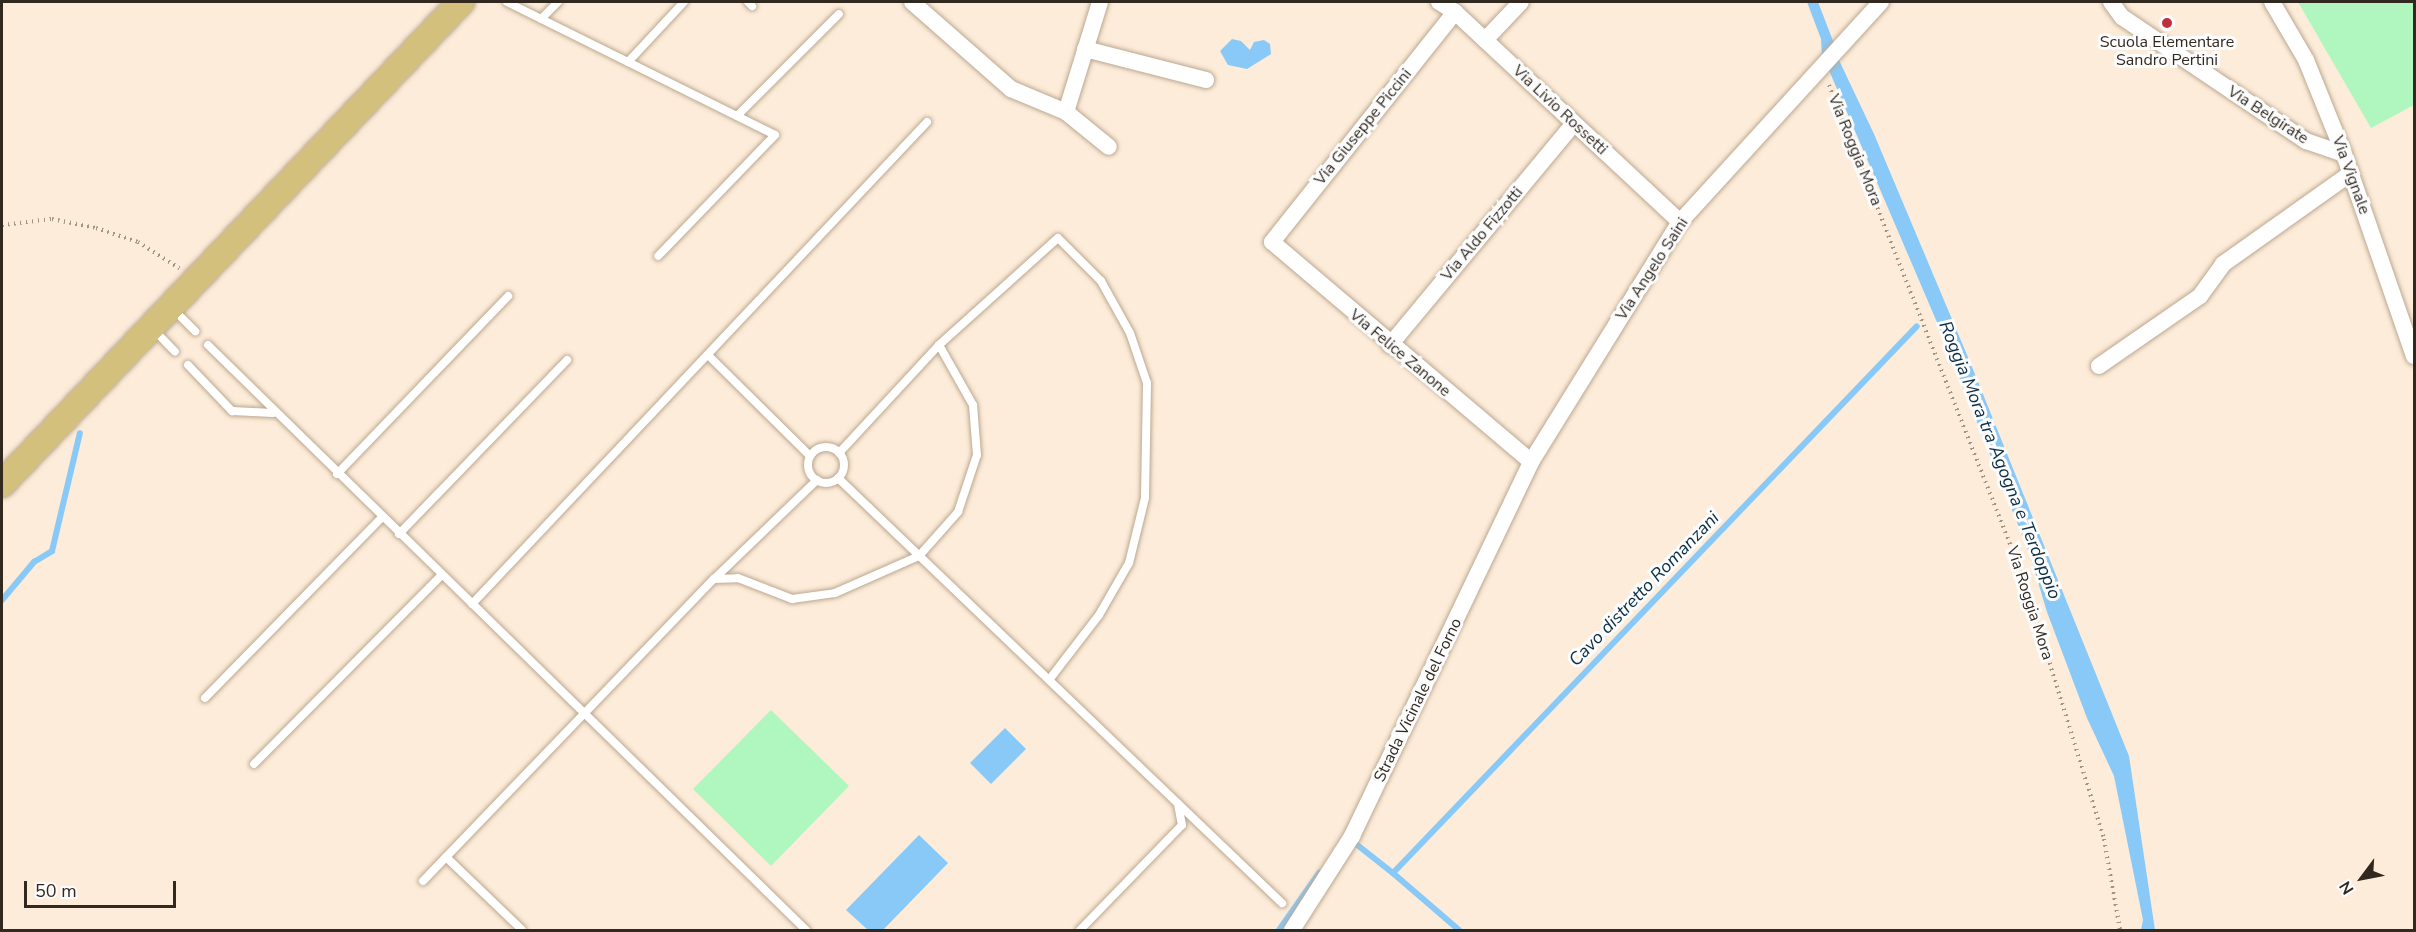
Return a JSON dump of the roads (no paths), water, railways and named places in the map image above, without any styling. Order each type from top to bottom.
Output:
[{"type":"main road","points":[[2,483],[198,280],[460,2]]},
{"type":"street","points":[[912,2],[1011,89],[1066,112],[1109,147]]},
{"type":"street","points":[[1066,112],[1100,2]]},
{"type":"street","name":"Via Livio Rossetti","points":[[1439,2],[1455,12],[1680,222]]},
{"type":"street","points":[[1485,40],[1521,2]]},
{"type":"street","name":"Via Angelo Saini","points":[[1531,462],[1680,222],[1881,2]]},
{"type":"street","name":"Via Belgirate","points":[[2111,2],[2122,17],[2279,124],[2306,141],[2344,154]]},
{"type":"street","name":"Via Vignale","points":[[2272,2],[2306,60],[2344,154],[2415,356]]},
{"type":"street","name":"Via Giuseppe Piccini","points":[[1272,242],[1455,12]]},
{"type":"street","points":[[1085,49],[1206,80]]},
{"type":"street","name":"Via Aldo Fizzotti","points":[[1390,345],[1574,123]]},
{"type":"street","points":[[2099,366],[2200,296],[2223,264],[2351,173]]},
{"type":"street","name":"Via Felice Zanone","points":[[1272,242],[1390,345],[1531,462]]},
{"type":"street","name":"Strada Vicinale del Forno","points":[[1292,930],[1349,841],[1531,462]]},
{"type":"lane","points":[[507,2],[775,135],[658,256]]},
{"type":"lane","points":[[541,19],[558,2]]},
{"type":"lane","points":[[628,62],[684,2]]},
{"type":"lane","points":[[736,116],[839,14]]},
{"type":"lane","points":[[472,604],[709,356],[927,122]]},
{"type":"lane","points":[[838,453],[939,345],[1058,238],[1101,281],[1130,333],[1147,383],[1144,498],[1129,563],[1099,615],[1049,680]]},
{"type":"lane","points":[[337,474],[508,296]]},
{"type":"lane","points":[[172,307],[195,331]]},
{"type":"lane","points":[[151,327],[175,352]]},
{"type":"lane","points":[[208,345],[273,413],[586,714],[806,930]]},
{"type":"lane","points":[[714,579],[738,578],[792,599],[835,593],[919,556],[958,512],[977,455],[973,405],[939,345]]},
{"type":"lane","points":[[709,356],[810,456]]},
{"type":"lane","points":[[399,534],[567,360]]},
{"type":"lane","points":[[188,365],[232,411],[273,413]]},
{"type":"lane","points":[[825,447],[838,453],[844,465],[838,478],[831,482],[817,480],[808,468],[810,456],[825,447]]},
{"type":"lane","points":[[838,478],[1282,903]]},
{"type":"lane","points":[[423,881],[714,579],[817,480]]},
{"type":"lane","points":[[205,698],[382,517]]},
{"type":"lane","points":[[254,764],[442,575]]},
{"type":"lane","points":[[1080,930],[1182,825],[1178,803]]},
{"type":"lane","points":[[446,857],[522,930]]},
{"type":"water","points":[[1807,2],[1818,2],[1835,46],[1822,56],[1821,39]]},
{"type":"water","points":[[1232,39],[1241,41],[1250,50],[1254,42],[1264,40],[1270,44],[1271,54],[1247,69],[1228,65],[1220,51]]},
{"type":"water","name":"Roggia Mora tra Agogna e Terdoppio","points":[[1838,58],[1874,134],[1970,362],[2129,756],[2155,930],[2141,930],[2143,920],[2114,776],[2087,718],[2047,612],[2030,555],[1942,334],[1828,68]]},
{"type":"water","points":[[1005,728],[1026,749],[991,784],[970,763]]},
{"type":"water","points":[[919,835],[948,863],[883,930],[868,930],[846,910]]},
{"type":"waterway","name":"Cavo distretto Romanzani","points":[[1459,930],[1393,873],[1917,326]]},
{"type":"waterway","name":"Cavo distretto Romanzani","points":[[2,600],[34,562],[52,551],[80,433]]},
{"type":"waterway","name":"Cavo distretto Romanzani","points":[[1351,840],[1393,873]]},
{"type":"waterway","name":"Cavo distretto Romanzani","points":[[1279,930],[1319,873]]},
{"type":"place","name":"Scuola Elementare Sandro Pertini","points":[[2167,23]]}]
